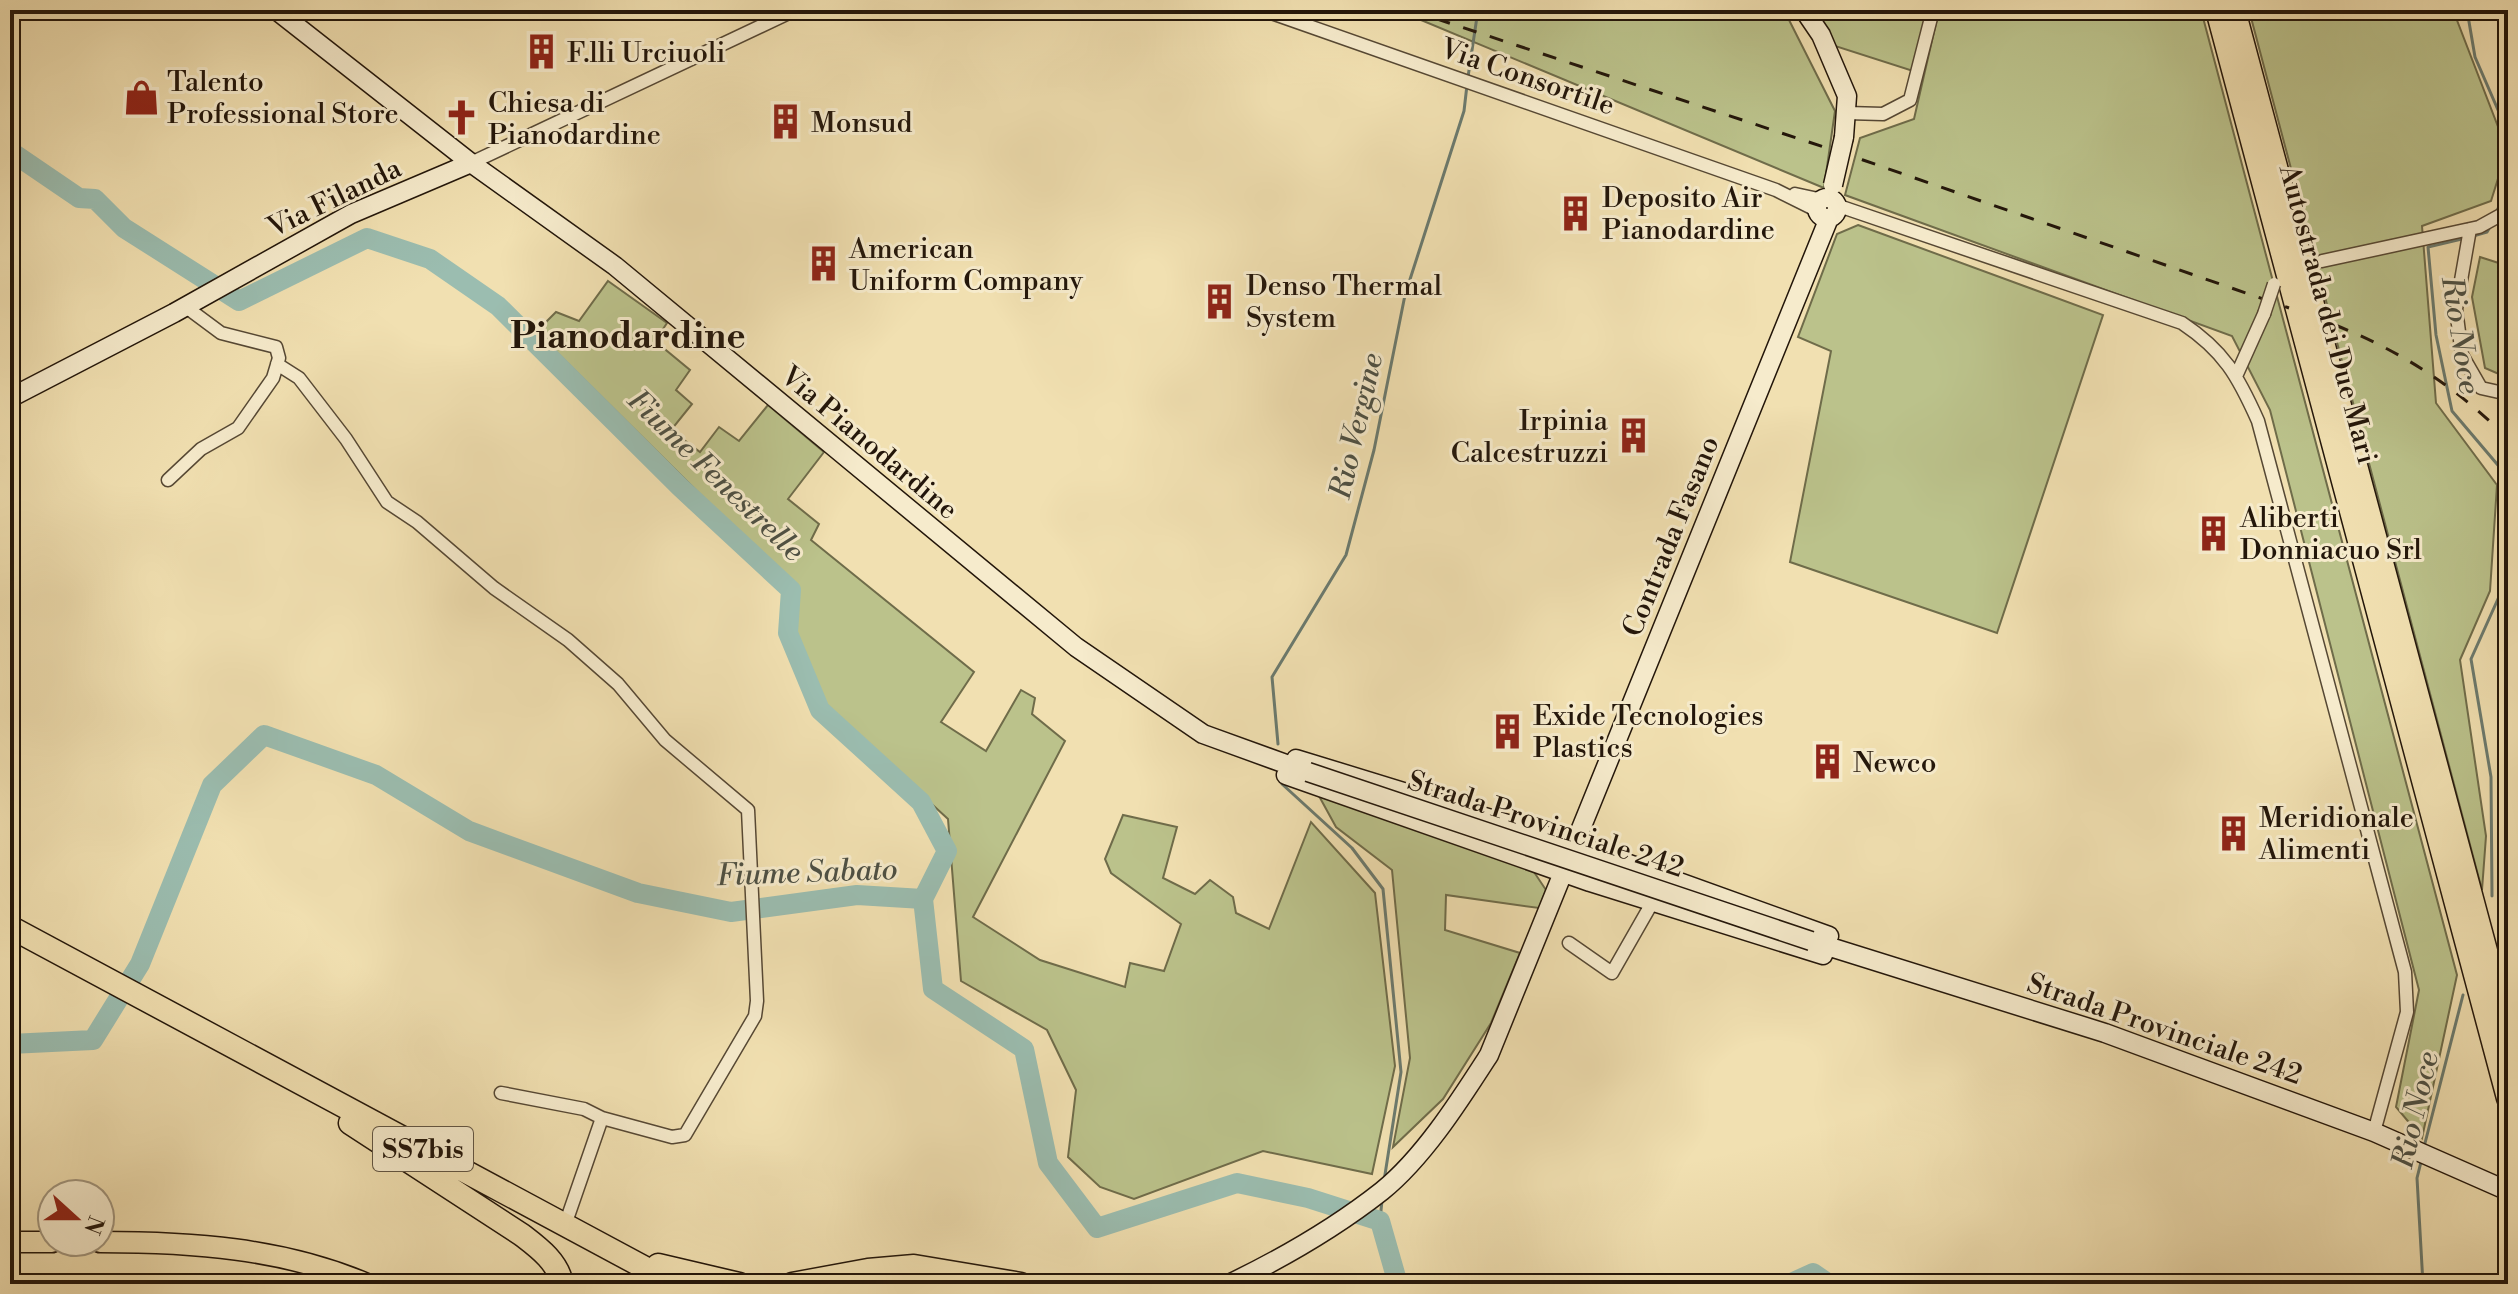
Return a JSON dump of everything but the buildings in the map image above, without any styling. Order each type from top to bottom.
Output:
[{"type":"highway","name":"Autostrada dei Due Mari","points":[[2217,10],[2508,1098]]},
{"type":"highway","name":"Autostrada dei Due Mari","points":[[2234,10],[2508,1033]]},
{"type":"highway","name":"SS7bis","points":[[10,927],[92,978]]},
{"type":"highway","name":"SS7bis","points":[[10,939],[92,978],[675,1284]]},
{"type":"highway","name":"SS7bis","points":[[169,1018],[350,1123],[649,1284]]},
{"type":"highway","points":[[350,1123],[522,1235],[545,1253],[560,1275],[562,1284]]},
{"type":"highway","points":[[600,1244],[651,1263],[739,1284]]},
{"type":"highway","points":[[792,1284],[868,1270],[914,1266],[1021,1284]]},
{"type":"highway","points":[[852,1284],[877,1275],[932,1275],[960,1284]]},
{"type":"main road","points":[[10,1242],[36,1242]]},
{"type":"main road","points":[[116,1242],[198,1244],[261,1252],[367,1284]]},
{"type":"street","name":"Via Pianodardine","points":[[276,10],[471,163],[615,266],[1076,647],[1203,734],[1250,753]]},
{"type":"street","points":[[471,163],[795,10]]},
{"type":"street","name":"Via Consortile","points":[[1263,10],[1776,190],[1875,219],[2182,323],[2210,342],[2237,374],[2258,421],[2405,972],[2407,1012],[2374,1132]]},
{"type":"street","points":[[1804,10],[1821,35],[1847,96],[1844,137],[1829,206]]},
{"type":"street","points":[[1847,113],[1883,114],[1910,100],[1933,10]]},
{"type":"street","name":"Via Filanda","points":[[186,307],[351,214],[471,163]]},
{"type":"street","name":"Contrada Fasano","points":[[1229,1284],[1308,1243],[1384,1189],[1442,1125],[1489,1055],[1709,519],[1829,206]]},
{"type":"street","points":[[2322,261],[2470,229],[2508,211]]},
{"type":"street","points":[[2470,229],[2456,309],[2462,355],[2481,388],[2508,394]]},
{"type":"street","points":[[2237,374],[2274,284]]},
{"type":"street","points":[[10,398],[186,307],[221,333],[276,347],[277,364],[273,378],[238,428],[201,449],[168,480]]},
{"type":"street","points":[[277,364],[299,378],[346,439],[387,502],[417,522],[494,588],[568,640],[618,684],[665,740],[742,803],[750,821],[755,1016],[685,1135],[672,1137],[602,1118],[584,1109],[501,1093]]},
{"type":"street","points":[[1250,753],[1303,759],[1576,845],[1857,946],[1897,968]]},
{"type":"street","points":[[1250,753],[1310,785],[1652,903],[1859,965],[1897,968]]},
{"type":"street","name":"Strada Provinciale 242","points":[[1250,753],[1811,941],[2105,1033],[2374,1132],[2508,1191]]},
{"type":"street","points":[[1536,834],[1558,831],[1586,813],[1595,840],[1609,856]]},
{"type":"street","points":[[1540,865],[1554,901],[1572,887],[1590,882]]},
{"type":"street","points":[[1569,943],[1612,973],[1652,903]]},
{"type":"street","points":[[565,1225],[602,1118]]},
{"type":"green space","points":[[1397,10],[1784,10],[1835,111],[1824,188]]},
{"type":"green space","points":[[1816,10],[1927,10],[1913,71],[1835,46]]},
{"type":"green space","points":[[1939,10],[2201,10],[2457,975],[2422,1138],[2396,1107],[2419,990],[2270,410],[2232,336],[1845,195],[1860,138],[1914,119]]},
{"type":"green space","points":[[2249,10],[2453,10],[2507,150],[2491,201],[2422,226],[2436,403],[2497,485],[2490,591],[2460,660],[2486,836],[2482,890]]},
{"type":"green space","points":[[1858,225],[2103,315],[1997,633],[1790,562],[1831,351],[1798,337],[1837,234]]},
{"type":"green space","points":[[2480,257],[2508,266],[2508,378],[2485,368],[2472,297]]},
{"type":"green space","points":[[608,281],[667,323],[655,341],[690,370],[676,390],[692,404],[671,430],[700,452],[719,427],[739,441],[768,405],[824,452],[788,499],[819,524],[811,540],[974,672],[941,722],[986,751],[1021,690],[1035,698],[1032,714],[1065,741],[973,917],[1040,960],[1125,987],[1130,963],[1164,971],[1181,924],[1111,873],[1105,859],[1123,815],[1177,827],[1163,878],[1195,894],[1210,880],[1233,897],[1236,913],[1269,929],[1311,822],[1375,893],[1395,1066],[1372,1174],[1263,1151],[1134,1199],[1100,1187],[1068,1157],[1076,1090],[1047,1030],[961,981],[948,819],[825,706],[796,639],[797,590],[536,332],[556,312],[579,321]]},
{"type":"green space","points":[[1319,796],[1532,869],[1546,890],[1539,908],[1446,895],[1445,930],[1520,953],[1491,1023],[1443,1099],[1393,1147],[1410,1058],[1392,870],[1336,827]]},
{"type":"waterway","name":"Rio Vergine","points":[[1468,77],[1478,10]]},
{"type":"waterway","name":"Rio Noce","points":[[2467,10],[2475,57],[2508,133]]},
{"type":"waterway","name":"Rio Vergine","points":[[1278,744],[1272,677],[1346,555],[1374,450],[1405,295],[1464,111],[1467,85]]},
{"type":"waterway","name":"Fiume Fenestrelle","points":[[10,151],[79,198],[95,199],[124,228],[239,301],[367,238],[430,259],[498,306],[680,487],[791,590],[788,633],[820,710],[921,802],[947,851],[923,899]]},
{"type":"waterway","name":"Rio Noce","points":[[2496,213],[2508,187]]},
{"type":"waterway","name":"Rio Noce","points":[[2473,236],[2487,232],[2490,227]]},
{"type":"waterway","name":"Rio Noce","points":[[2466,238],[2428,247],[2436,335],[2452,411],[2508,477],[2502,590],[2471,659],[2491,777],[2492,896]]},
{"type":"waterway","name":"Fiume Sabato","points":[[10,1044],[93,1040],[140,964],[212,785],[264,735],[376,775],[469,831],[638,893],[731,912],[857,895],[923,899],[933,989],[1024,1049],[1048,1163],[1097,1228],[1237,1183],[1308,1198],[1380,1221],[1398,1284]]},
{"type":"waterway","name":"Rio Vergine","points":[[1282,784],[1352,848],[1383,889],[1401,1072],[1384,1181]]},
{"type":"waterway","name":"Rio Noce","points":[[2424,1147],[2463,995]]},
{"type":"waterway","name":"Rio Noce","points":[[2421,1162],[2417,1178],[2423,1284]]},
{"type":"waterway","name":"Rio Vergine","points":[[1380,1221],[1382,1200]]},
{"type":"waterway","name":"Fiume Sabato","points":[[1789,1284],[1813,1273],[1829,1284]]},
{"type":"railway","points":[[1410,10],[1863,160],[2289,308]]},
{"type":"railway","points":[[2335,325],[2383,347],[2428,373],[2469,403],[2508,439]]},
{"type":"place","name":"F.lli Urciuoli","points":[[541,52]]},
{"type":"place","name":"Talento Professional Store","points":[[141,97]]},
{"type":"place","name":"Chiesa di Pianodardine","points":[[462,118]]},
{"type":"place","name":"Monsud","points":[[785,122]]},
{"type":"place","name":"Deposito Air Pianodardine","points":[[1576,213]]},
{"type":"place","name":"American Uniform Company","points":[[823,264]]},
{"type":"place","name":"Denso Thermal System","points":[[1220,301]]},
{"type":"place","name":"Irpinia Calcestruzzi","points":[[1634,436]]},
{"type":"place","name":"Aliberti Donniacuo Srl","points":[[2214,533]]},
{"type":"place","name":"Exide Tecnologies Plastics","points":[[1507,731]]},
{"type":"place","name":"Newco","points":[[1827,762]]},
{"type":"place","name":"Meridionale Alimenti","points":[[2233,833]]},
{"type":"district","name":"Pianodardine","points":[[628,335]]}]
